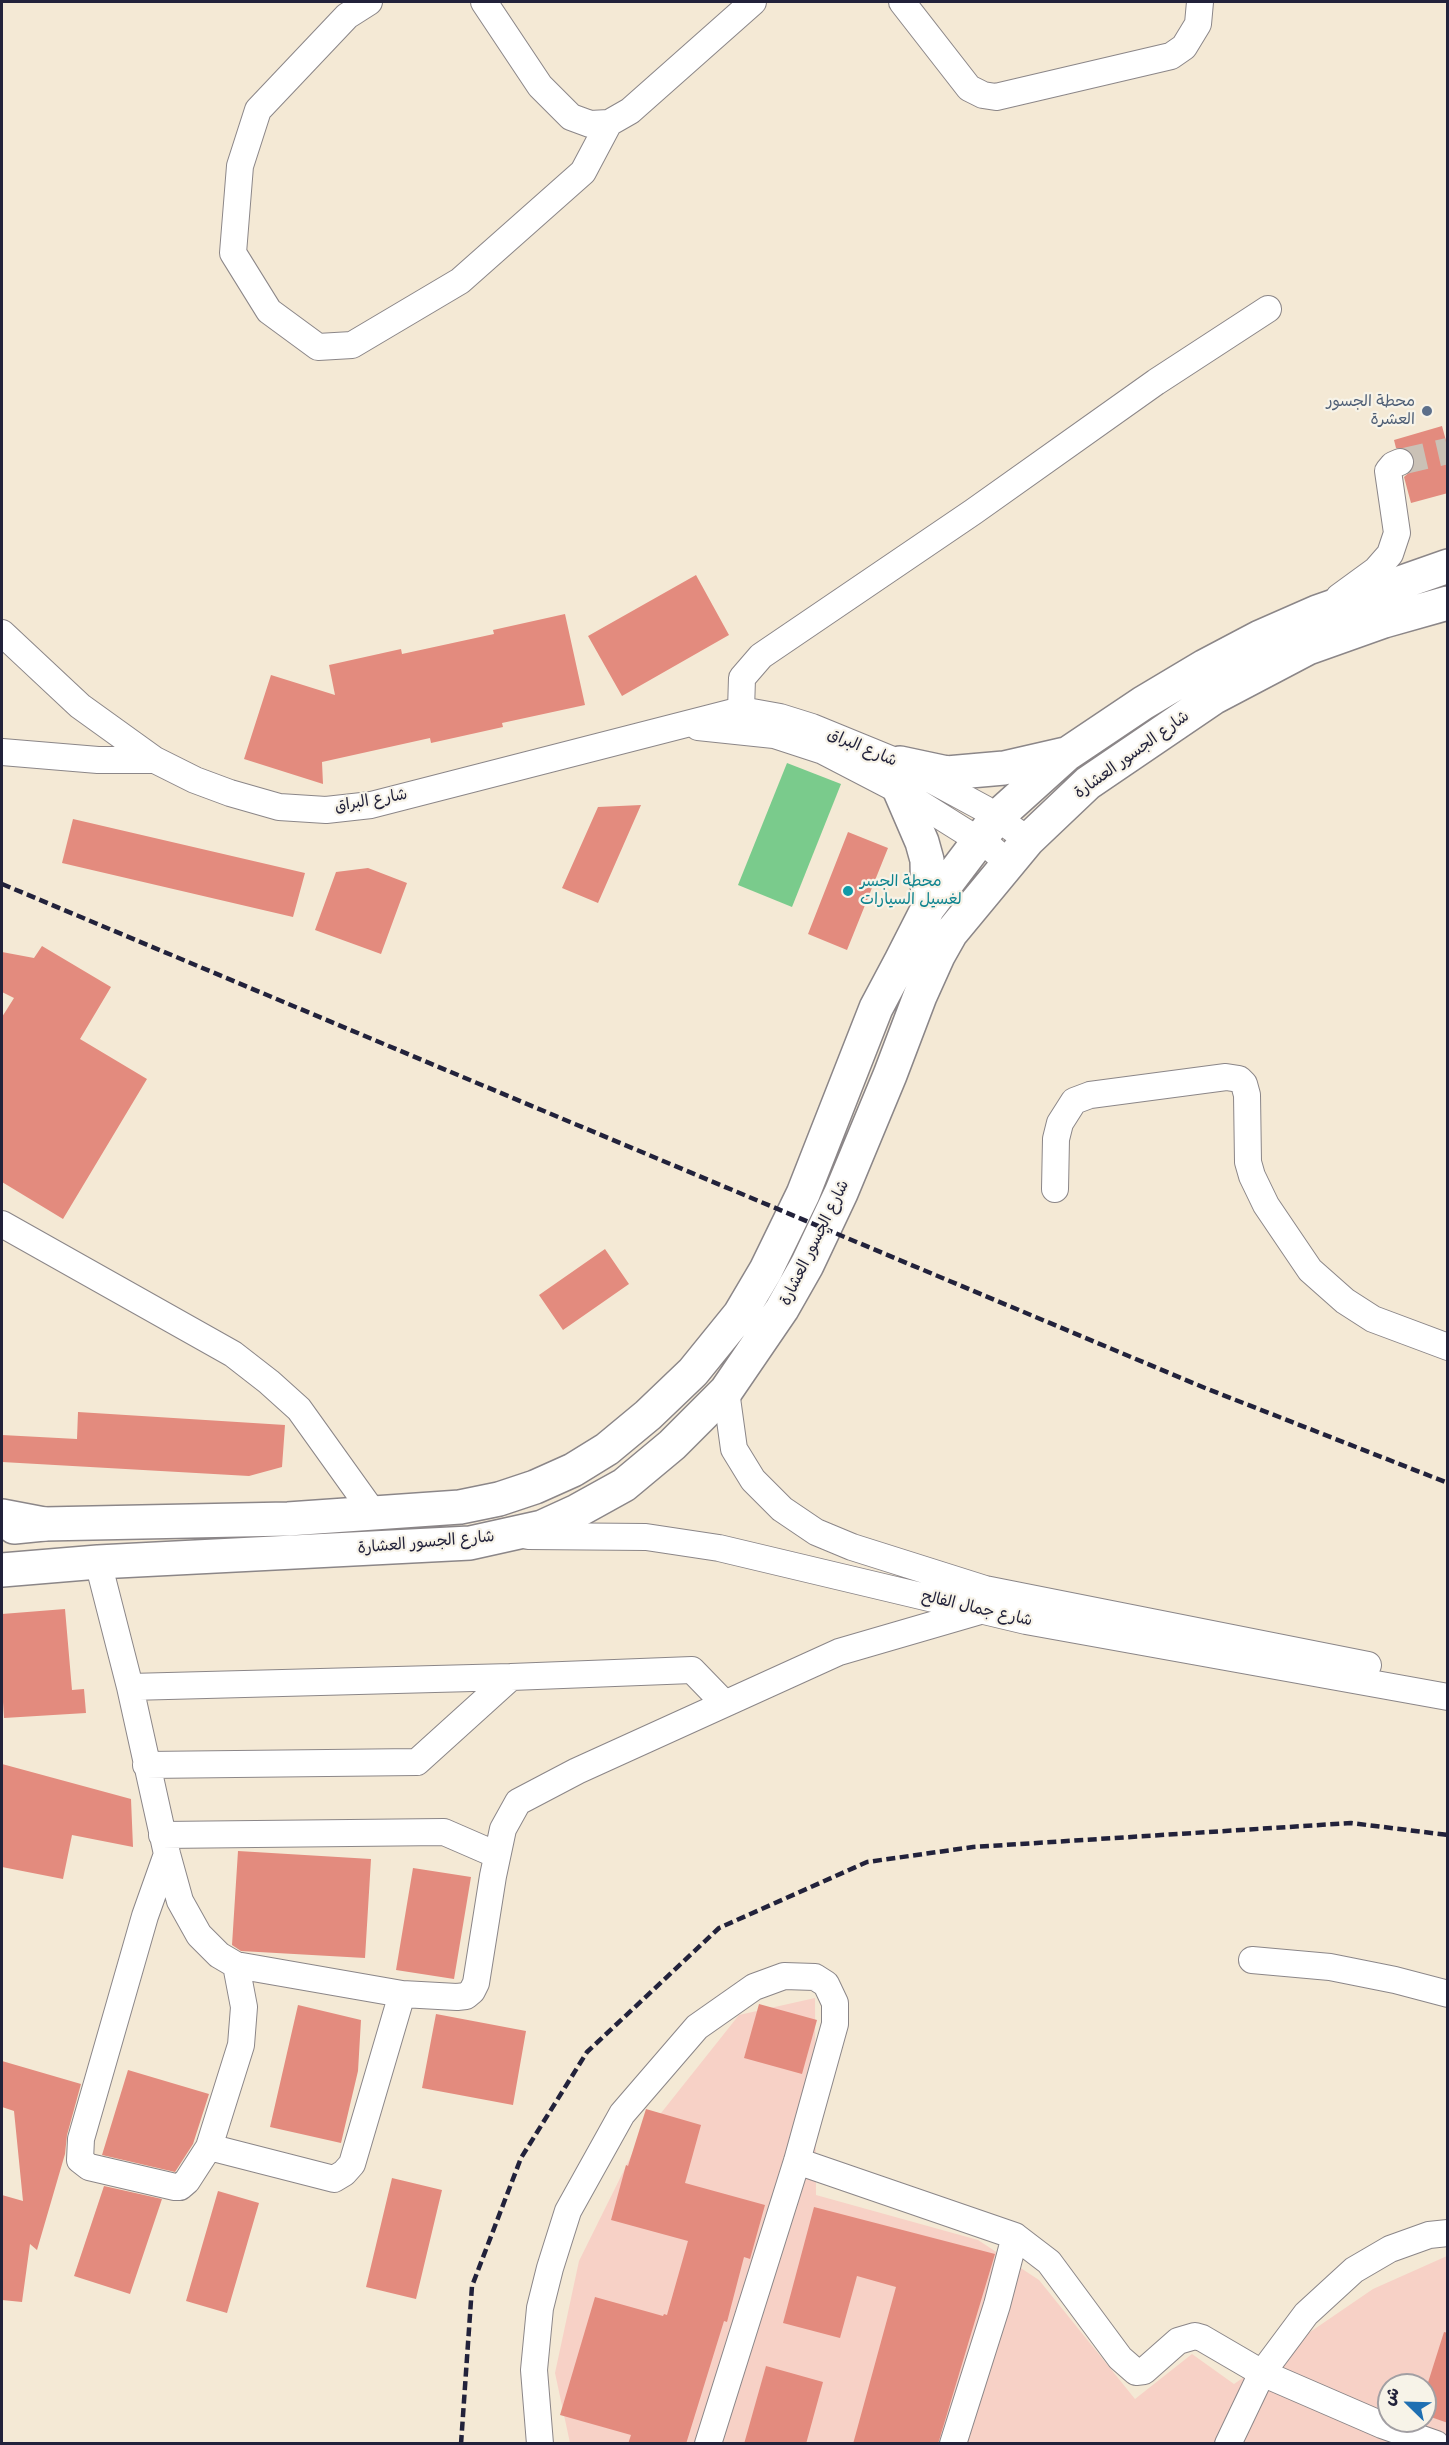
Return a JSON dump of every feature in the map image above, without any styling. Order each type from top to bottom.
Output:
[{"type":"main road","name":"شارع الجسور العشارة","points":[[2,1528],[44,1524],[288,1519],[372,1511],[460,1507],[499,1499],[536,1487],[573,1470],[607,1449],[648,1415],[693,1372],[740,1314],[766,1270],[802,1194],[876,1008],[928,908],[987,828],[1067,754],[1143,703],[1205,666],[1260,637],[1317,612],[1448,566]]},
{"type":"main road","name":"شارع الجسور العشارة","points":[[2,1570],[99,1562],[470,1543],[542,1527],[624,1485],[672,1445],[726,1391],[782,1309],[807,1265],[841,1193],[938,956],[951,933],[1018,851],[1088,783],[1213,698],[1308,648],[1384,621],[1448,603]]},
{"type":"main road","points":[[928,908],[927,860],[900,777],[1004,768],[1067,754]]},
{"type":"main road","points":[[2,1516],[44,1524]]},
{"type":"street","points":[[369,2],[347,16],[258,110],[240,166],[233,253],[269,311],[318,347],[352,345],[460,281],[583,172],[609,123]]},
{"type":"street","points":[[484,2],[540,86],[571,117],[590,124],[609,123],[630,111],[753,2]]},
{"type":"street","points":[[902,2],[969,88],[983,95],[996,97],[1171,56],[1184,47],[1198,24],[1200,2]]},
{"type":"street","points":[[741,710],[742,678],[761,656],[944,532],[1156,381],[1268,309]]},
{"type":"street","points":[[1317,612],[1376,570],[1390,554],[1397,533],[1389,471],[1393,465],[1400,462]]},
{"type":"street","name":"شارع البراق","points":[[2,633],[80,706],[155,760],[195,780],[279,807],[326,810],[371,805],[741,710],[780,717],[812,727],[987,828],[1018,851]]},
{"type":"street","name":"شارع البراق","points":[[680,724],[774,735],[843,760],[900,777]]},
{"type":"street","points":[[2,752],[98,760],[155,760]]},
{"type":"street","points":[[1055,1189],[1056,1139],[1060,1123],[1074,1101],[1090,1095],[1226,1077],[1239,1078],[1245,1084],[1247,1095],[1248,1162],[1252,1176],[1266,1205],[1310,1270],[1345,1301],[1373,1320],[1448,1347]]},
{"type":"street","points":[[2,1224],[233,1354],[299,1409],[372,1511]]},
{"type":"street","name":"شارع جمال الفالح","points":[[726,1391],[734,1449],[753,1480],[782,1509],[816,1532],[852,1547],[985,1588],[1448,1682]]},
{"type":"street","name":"شارع جمال الفالح","points":[[507,1536],[646,1537],[682,1542],[828,1572],[980,1611],[1118,1639],[1448,1697]]},
{"type":"street","points":[[99,1562],[180,1901],[199,1935],[219,1955],[236,1965],[402,1994],[457,1997],[466,1996],[472,1991],[476,1983],[503,1829],[518,1802],[577,1771],[839,1652],[980,1611]]},
{"type":"street","points":[[130,1688],[692,1670],[724,1703]]},
{"type":"street","points":[[146,1765],[417,1762],[511,1677]]},
{"type":"street","points":[[165,1844],[444,1832],[497,1855]]},
{"type":"street","points":[[165,1844],[81,2139],[80,2160],[88,2167],[180,2187],[187,2181],[209,2147],[241,2045],[244,2007],[236,1965]]},
{"type":"street","points":[[1252,1960],[1330,1967],[1395,1980],[1448,1994]]},
{"type":"street","points":[[540,2444],[534,2370],[540,2308],[568,2211],[622,2114],[697,2027],[754,1987],[784,1976],[815,1977],[826,1984],[835,2003],[835,2024],[797,2161],[764,2259],[708,2444]]},
{"type":"street","points":[[209,2147],[334,2179],[344,2173],[352,2164],[402,1994]]},
{"type":"street","points":[[797,2161],[1015,2236],[1049,2262],[1120,2358],[1136,2372],[1144,2371],[1178,2341],[1196,2336],[1262,2373],[1382,2425],[1436,2444]]},
{"type":"street","points":[[1228,2444],[1262,2373],[1306,2314],[1354,2270],[1390,2249],[1429,2235],[1448,2233]]},
{"type":"street","points":[[953,2444],[997,2305],[1015,2236]]},
{"type":"shaded area","points":[[815,1998],[816,2195],[978,2240],[1039,2280],[1135,2399],[1192,2354],[1234,2384],[1373,2289],[1447,2256],[1447,2443],[570,2443],[555,2373],[579,2261],[638,2142],[739,2015]]},
{"type":"green space","points":[[787,763],[841,784],[792,907],[738,885]]},
{"type":"building","points":[[1442,426],[1448,448],[1448,493],[1411,503],[1404,477],[1415,464],[1414,457],[1408,450],[1396,448],[1394,440]]},
{"type":"building","points":[[696,575],[729,635],[622,696],[588,636]]},
{"type":"building","points":[[565,614],[585,705],[502,723],[503,727],[431,743],[430,738],[322,762],[323,784],[244,759],[271,675],[335,695],[329,665],[401,649],[402,654],[494,634],[493,630]]},
{"type":"building","points":[[641,805],[598,903],[562,888],[598,807]]},
{"type":"building","points":[[73,819],[305,873],[293,917],[62,863]]},
{"type":"building","name":"محطة الجسر لغسيل السيارات","points":[[848,832],[888,848],[847,950],[808,934]]},
{"type":"building","points":[[368,868],[407,883],[381,954],[315,930],[336,872]]},
{"type":"building","points":[[42,946],[111,987],[80,1039],[147,1079],[63,1219],[2,1182],[2,1017],[14,998],[2,992],[2,952],[34,958]]},
{"type":"building","points":[[605,1249],[629,1284],[563,1330],[539,1295]]},
{"type":"building","points":[[78,1412],[285,1425],[282,1467],[249,1476],[2,1462],[2,1435],[77,1439]]},
{"type":"building","points":[[65,1609],[72,1690],[84,1689],[86,1713],[4,1718],[2,1614]]},
{"type":"building","points":[[2,1764],[131,1799],[133,1847],[72,1835],[63,1879],[2,1867]]},
{"type":"building","points":[[238,1851],[371,1859],[365,1958],[241,1951],[232,1945]]},
{"type":"building","points":[[413,1868],[471,1877],[454,1979],[396,1970]]},
{"type":"building","points":[[759,2004],[817,2020],[802,2074],[744,2058]]},
{"type":"building","points":[[298,2005],[361,2020],[358,2071],[341,2143],[270,2127]]},
{"type":"building","points":[[436,2014],[526,2031],[513,2105],[422,2088]]},
{"type":"building","points":[[2,2061],[81,2084],[67,2135],[65,2154],[37,2250],[30,2244],[22,2302],[2,2300],[2,2195],[23,2201],[14,2111],[2,2107]]},
{"type":"building","points":[[128,2070],[209,2094],[193,2144],[175,2172],[102,2155]]},
{"type":"building","points":[[646,2109],[701,2125],[685,2183],[765,2205],[750,2259],[744,2257],[727,2322],[724,2321],[686,2444],[628,2444],[631,2435],[560,2415],[595,2297],[663,2316],[667,2315],[688,2241],[611,2220],[626,2165],[628,2166]]},
{"type":"building","points":[[392,2178],[442,2190],[416,2299],[366,2287]]},
{"type":"building","points":[[104,2186],[162,2199],[130,2294],[74,2276]]},
{"type":"building","points":[[218,2191],[259,2203],[227,2313],[186,2301]]},
{"type":"building","points":[[814,2207],[995,2254],[938,2444],[853,2444],[896,2287],[857,2276],[840,2338],[783,2323]]},
{"type":"building","points":[[1444,2332],[1448,2333],[1448,2423],[1437,2419],[1437,2373],[1431,2373]]},
{"type":"building","points":[[766,2366],[823,2382],[806,2444],[744,2444]]},
{"type":"tunnel","points":[[1400,462],[1448,451]]},
{"type":"railway","points":[[2,884],[1205,1388],[1448,1483]]},
{"type":"railway","points":[[461,2444],[472,2286],[521,2158],[587,2052],[719,1928],[867,1862],[973,1847],[1351,1823],[1448,1835]]},
{"type":"place","name":"محطة الجسور العشرة","points":[[1427,411]]},
{"type":"place","name":"محطة الجسر لغسيل السيارات","points":[[848,891]]}]
